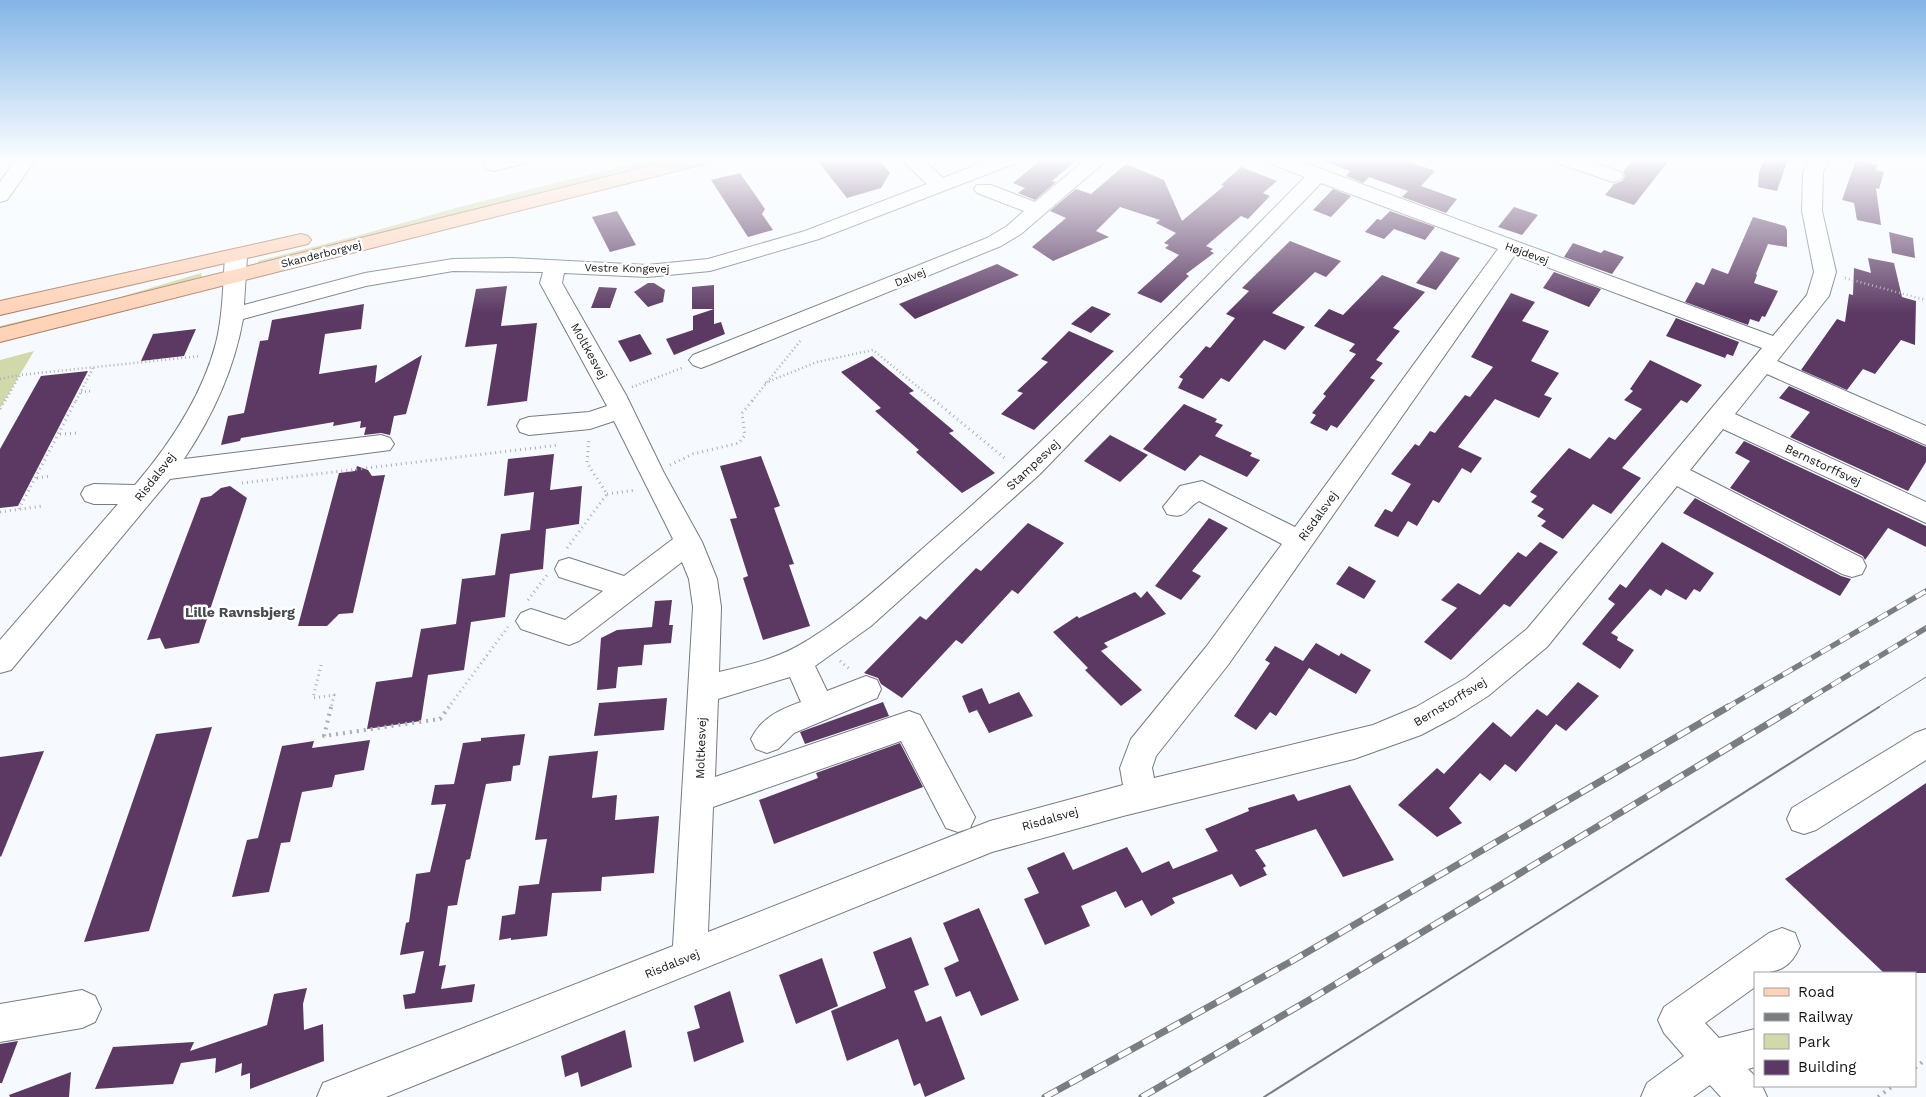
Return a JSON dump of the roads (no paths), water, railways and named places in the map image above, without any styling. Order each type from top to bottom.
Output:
[{"type":"main road","name":"Skanderborgvej","points":[[0,335],[235,266],[442,210]]},
{"type":"main road","name":"Skanderborgvej","points":[[0,308],[175,270],[235,266],[478,210]]},
{"type":"main road","points":[[0,320],[175,270]]},
{"type":"street","name":"Vestre Kongevej","points":[[232,316],[303,295],[412,270],[485,263],[647,271],[710,266],[812,235],[879,210]]},
{"type":"street","name":"Dalvej","points":[[701,360],[994,242],[1014,230],[1038,210]]},
{"type":"street","name":"Stampesvej","points":[[703,690],[773,670],[797,660],[822,646],[846,629],[969,525],[1078,423],[1284,210]]},
{"type":"street","name":"Højdevej","points":[[1412,210],[1510,247],[1771,355]]},
{"type":"street","name":"Bernstorffsvej","points":[[1142,796],[1352,745],[1410,726],[1502,671],[1537,638],[1818,296],[1825,272],[1812,210]]},
{"type":"street","name":"Risdalsvej","points":[[337,1097],[990,837],[1074,812],[1142,796],[1136,768],[1142,749],[1217,656],[1510,247]]},
{"type":"street","name":"Risdalsvej","points":[[0,661],[162,471],[190,430],[215,378],[224,353],[232,316],[235,266]]},
{"type":"street","name":"Moltkesvej","points":[[555,267],[551,283],[617,402],[688,542],[703,579],[707,607],[699,797],[690,943],[693,956]]},
{"type":"street","points":[[1771,355],[1926,436]]},
{"type":"street","points":[[529,426],[590,431],[617,402]]},
{"type":"street","name":"Bernstorffsvej","points":[[1720,417],[1926,513]]},
{"type":"street","points":[[162,471],[381,444]]},
{"type":"street","points":[[1674,473],[1852,566]]},
{"type":"street","points":[[1176,507],[1188,493],[1202,492],[1299,542]]},
{"type":"street","points":[[94,494],[142,494]]},
{"type":"street","points":[[521,618],[569,633],[688,542]]},
{"type":"street","points":[[560,565],[628,588]]},
{"type":"street","points":[[797,660],[819,708]]},
{"type":"street","points":[[767,738],[783,722],[866,689]]},
{"type":"street","points":[[699,797],[910,725],[958,817]]},
{"type":"street","points":[[1804,819],[1926,743]]},
{"type":"street","points":[[1748,1097],[1677,1020],[1782,946]]},
{"type":"street","points":[[0,1023],[82,1009]]},
{"type":"street","points":[[1661,1097],[1712,1058],[1754,1048]]},
{"type":"tram line","points":[[1877,708],[1926,677]]},
{"type":"tram line","points":[[1264,1097],[1879,707]]},
{"type":"railway","points":[[1726,708],[1926,591]]},
{"type":"railway","points":[[1794,708],[1926,628]]},
{"type":"railway","points":[[1045,1097],[1292,961],[1728,707]]},
{"type":"railway","points":[[1142,1097],[1316,996],[1796,707]]},
{"type":"district","name":"Lille Ravnsbjerg","points":[[240,612]]}]
